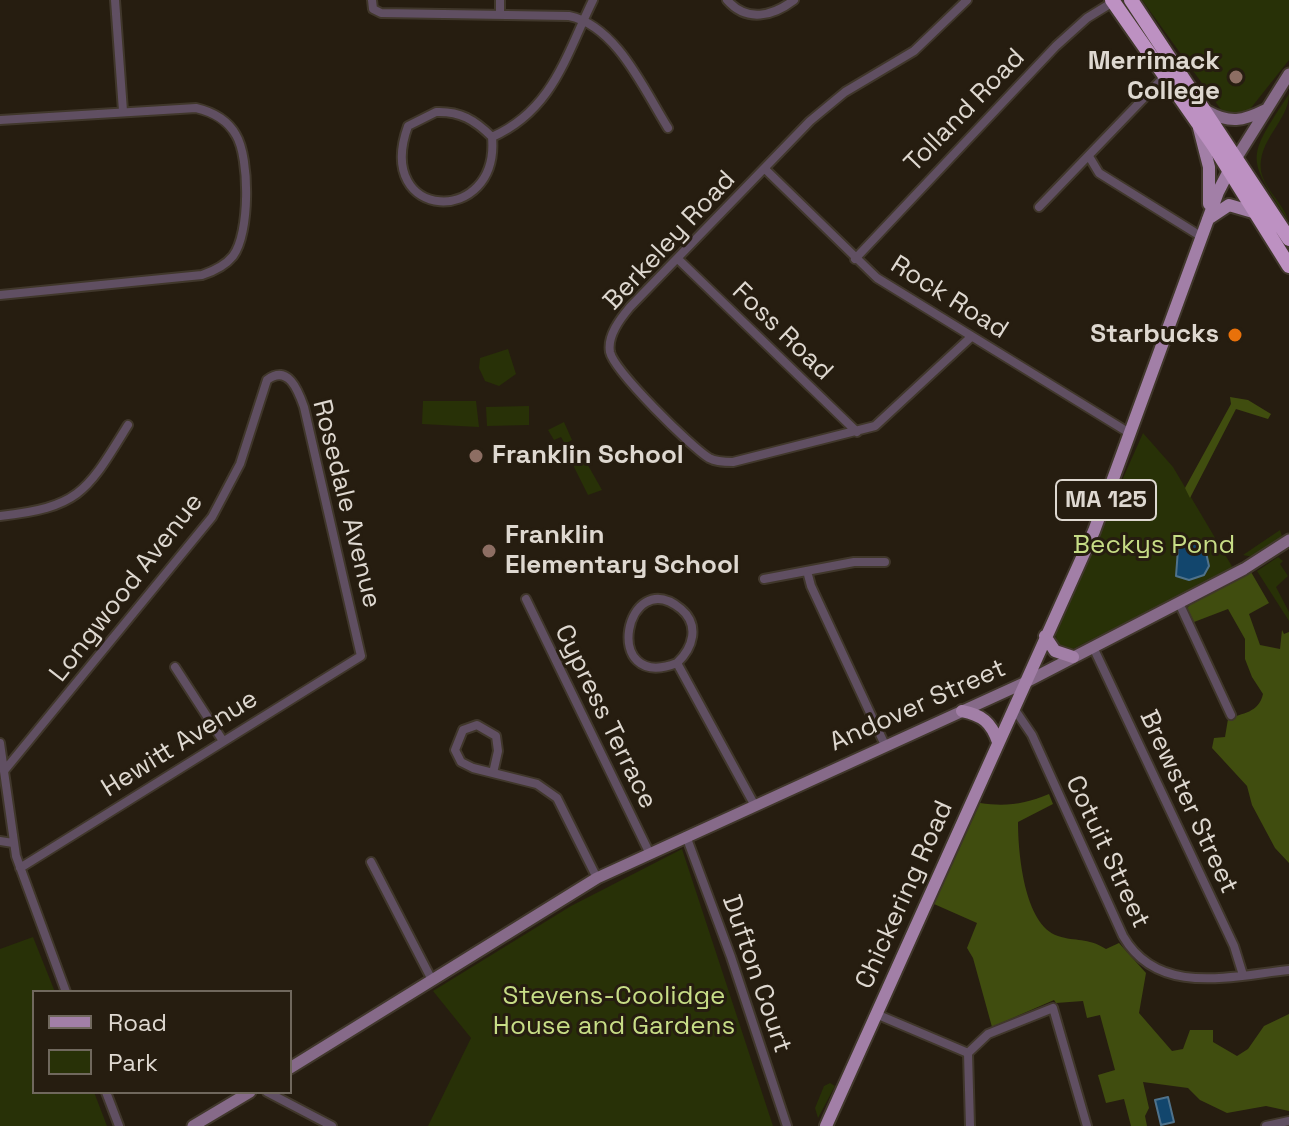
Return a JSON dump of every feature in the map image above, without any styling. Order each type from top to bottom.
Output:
[{"type":"highway","points":[[1131,0],[1202,116],[1228,171],[1289,266]]},
{"type":"highway","points":[[1112,1],[1166,75],[1237,157],[1289,239]]},
{"type":"main road","name":"Andover Street","points":[[292,1067],[597,878],[1024,683],[1094,531],[1228,171],[1289,74]]},
{"type":"main road","points":[[1202,116],[1240,121],[1266,109]]},
{"type":"main road","name":"MA 125","points":[[1202,116],[1211,182],[1208,219]]},
{"type":"main road","points":[[1208,219],[1229,205],[1253,212]]},
{"type":"main road","points":[[1024,683],[1244,569],[1289,540]]},
{"type":"main road","points":[[1045,636],[1055,651],[1073,657]]},
{"type":"main road","name":"Chickering Road","points":[[826,1126],[1024,683]]},
{"type":"main road","points":[[962,711],[984,718],[993,728],[998,742]]},
{"type":"main road","points":[[193,1126],[247,1094]]},
{"type":"street","points":[[115,0],[123,111]]},
{"type":"street","points":[[372,0],[373,9],[381,13],[569,16],[583,20],[604,36],[635,73],[668,128]]},
{"type":"street","points":[[500,0],[500,14]]},
{"type":"street","points":[[492,137],[520,123],[540,102],[559,74],[593,0]]},
{"type":"street","points":[[727,0],[739,11],[763,16],[794,0]]},
{"type":"street","name":"Berkeley Road","points":[[967,0],[914,51],[833,100],[624,315],[611,338],[610,353],[625,376],[685,437],[712,460],[733,462],[857,432],[884,420],[971,337]]},
{"type":"street","name":"Tolland Road","points":[[855,259],[1070,32],[1112,1]]},
{"type":"street","points":[[1039,207],[1090,158],[1166,75]]},
{"type":"street","points":[[0,120],[196,108],[215,114],[231,127],[242,152],[245,177],[243,231],[232,257],[202,275],[0,295]]},
{"type":"street","points":[[436,112],[458,113],[476,122],[492,137],[493,151],[487,172],[478,186],[458,200],[444,203],[426,200],[412,189],[402,170],[400,150],[408,126],[436,112]]},
{"type":"street","points":[[1090,158],[1099,173],[1202,237]]},
{"type":"street","name":"Rock Road","points":[[765,169],[855,259],[893,289],[1132,434]]},
{"type":"street","name":"Foss Road","points":[[679,260],[857,432]]},
{"type":"street","name":"Rosedale Avenue","points":[[277,374],[286,376],[294,383],[304,407],[361,656]]},
{"type":"street","name":"Longwood Avenue","points":[[4,771],[212,517],[240,464],[265,385],[277,374]]},
{"type":"street","points":[[0,516],[44,510],[72,499],[91,483],[128,425]]},
{"type":"street","points":[[764,579],[854,562],[885,562]]},
{"type":"street","points":[[807,571],[811,586],[885,745]]},
{"type":"street","name":"Cypress Terrace","points":[[526,599],[649,852]]},
{"type":"street","points":[[666,601],[685,613],[693,634],[691,645],[677,663],[656,667],[637,659],[631,650],[627,630],[635,611],[643,605],[666,601]]},
{"type":"street","points":[[1179,603],[1231,715]]},
{"type":"street","name":"Brewster Street","points":[[1093,647],[1239,957],[1243,975]]},
{"type":"street","name":"Hewitt Avenue","points":[[20,868],[361,656]]},
{"type":"street","points":[[677,663],[754,804]]},
{"type":"street","points":[[175,667],[223,741]]},
{"type":"street","name":"Cotuit Street","points":[[1013,707],[1032,735],[1130,948],[1147,965],[1171,977],[1289,970]]},
{"type":"street","points":[[493,773],[498,751],[496,736],[477,725],[463,730],[455,743],[457,756],[466,766],[493,773],[537,784],[557,798],[597,878]]},
{"type":"street","points":[[0,743],[4,771],[3,805],[13,843],[65,990]]},
{"type":"street","name":"Dufton Court","points":[[686,836],[731,957],[787,1126]]},
{"type":"street","points":[[0,841],[13,843]]},
{"type":"street","points":[[371,862],[432,980]]},
{"type":"street","points":[[970,1126],[968,1053],[988,1034],[1053,1008],[1087,1126]]},
{"type":"street","points":[[876,1014],[968,1053]]},
{"type":"street","points":[[107,1094],[119,1126]]},
{"type":"street","points":[[271,1094],[332,1126]]},
{"type":"street","points":[[284,1094],[294,1106]]},
{"type":"street","points":[[111,1104],[112,1126]]},
{"type":"street","points":[[1266,1126],[1289,1121]]},
{"type":"green space","name":"Merrimack College","points":[[1142,0],[1289,0],[1289,60],[1247,113],[1240,115],[1222,111]]},
{"type":"green space","points":[[1289,94],[1284,113],[1264,150],[1261,171],[1289,222],[1265,184],[1259,170],[1257,158],[1265,133]]},
{"type":"green space","points":[[508,349],[516,374],[499,386],[485,381],[479,368],[480,358]]},
{"type":"green space","points":[[1230,397],[1248,400],[1271,414],[1268,419],[1236,409],[1190,498],[1185,488],[1231,404]]},
{"type":"green space","points":[[423,401],[476,401],[479,427],[422,424]]},
{"type":"green space","points":[[529,406],[529,425],[487,426],[486,407]]},
{"type":"green space","points":[[564,422],[572,440],[565,444],[561,437],[554,440],[548,430]]},
{"type":"green space","name":"Beckys Pond","points":[[1143,433],[1173,467],[1233,568],[1069,651],[1058,647],[1055,631]]},
{"type":"green space","points":[[581,453],[602,490],[588,495],[570,459]]},
{"type":"green space","points":[[1280,530],[1282,536],[1253,557],[1243,555]]},
{"type":"green space","points":[[1278,557],[1283,561],[1280,564],[1288,576],[1276,587],[1289,612],[1289,621],[1257,571]]},
{"type":"green space","points":[[1251,572],[1269,603],[1249,614],[1260,645],[1280,649],[1282,630],[1284,634],[1289,632],[1289,863],[1275,848],[1252,805],[1247,786],[1212,748],[1214,738],[1225,737],[1228,719],[1254,709],[1263,694],[1245,659],[1245,639],[1228,609],[1194,622],[1187,608],[1199,595]]},
{"type":"green space","points":[[1049,794],[1053,804],[1018,822],[1025,886],[1037,918],[1058,936],[1106,949],[1119,943],[1146,973],[1139,1013],[1172,1051],[1183,1049],[1190,1030],[1213,1030],[1213,1042],[1237,1056],[1248,1049],[1264,1026],[1289,1014],[1289,1111],[1266,1106],[1227,1113],[1200,1100],[1188,1088],[1143,1082],[1149,1108],[1145,1116],[1147,1126],[1131,1126],[1124,1099],[1106,1103],[1098,1075],[1115,1070],[1100,1015],[1087,1018],[1083,1001],[1056,1003],[1054,1000],[992,1027],[973,958],[967,948],[977,923],[934,904],[980,803],[1015,804]]},
{"type":"green space","name":"Stevens-Coolidge House and Gardens","points":[[682,849],[773,1126],[428,1126],[471,1038],[433,991],[571,906]]},
{"type":"green space","points":[[33,937],[54,990],[32,990],[32,1094],[95,1094],[107,1126],[0,1126],[0,949]]},
{"type":"green space","points":[[830,1083],[835,1086],[818,1118],[815,1108],[824,1086]]},
{"type":"water","points":[[1190,541],[1205,548],[1209,566],[1204,575],[1189,580],[1176,576],[1178,549]]},
{"type":"water","points":[[1168,1097],[1174,1122],[1161,1125],[1155,1100]]},
{"type":"place","name":"Merrimack College","points":[[1236,77]]},
{"type":"place","name":"Starbucks","points":[[1235,335]]},
{"type":"place","name":"Franklin School","points":[[476,456]]},
{"type":"place","name":"Franklin Elementary School","points":[[489,551]]}]
